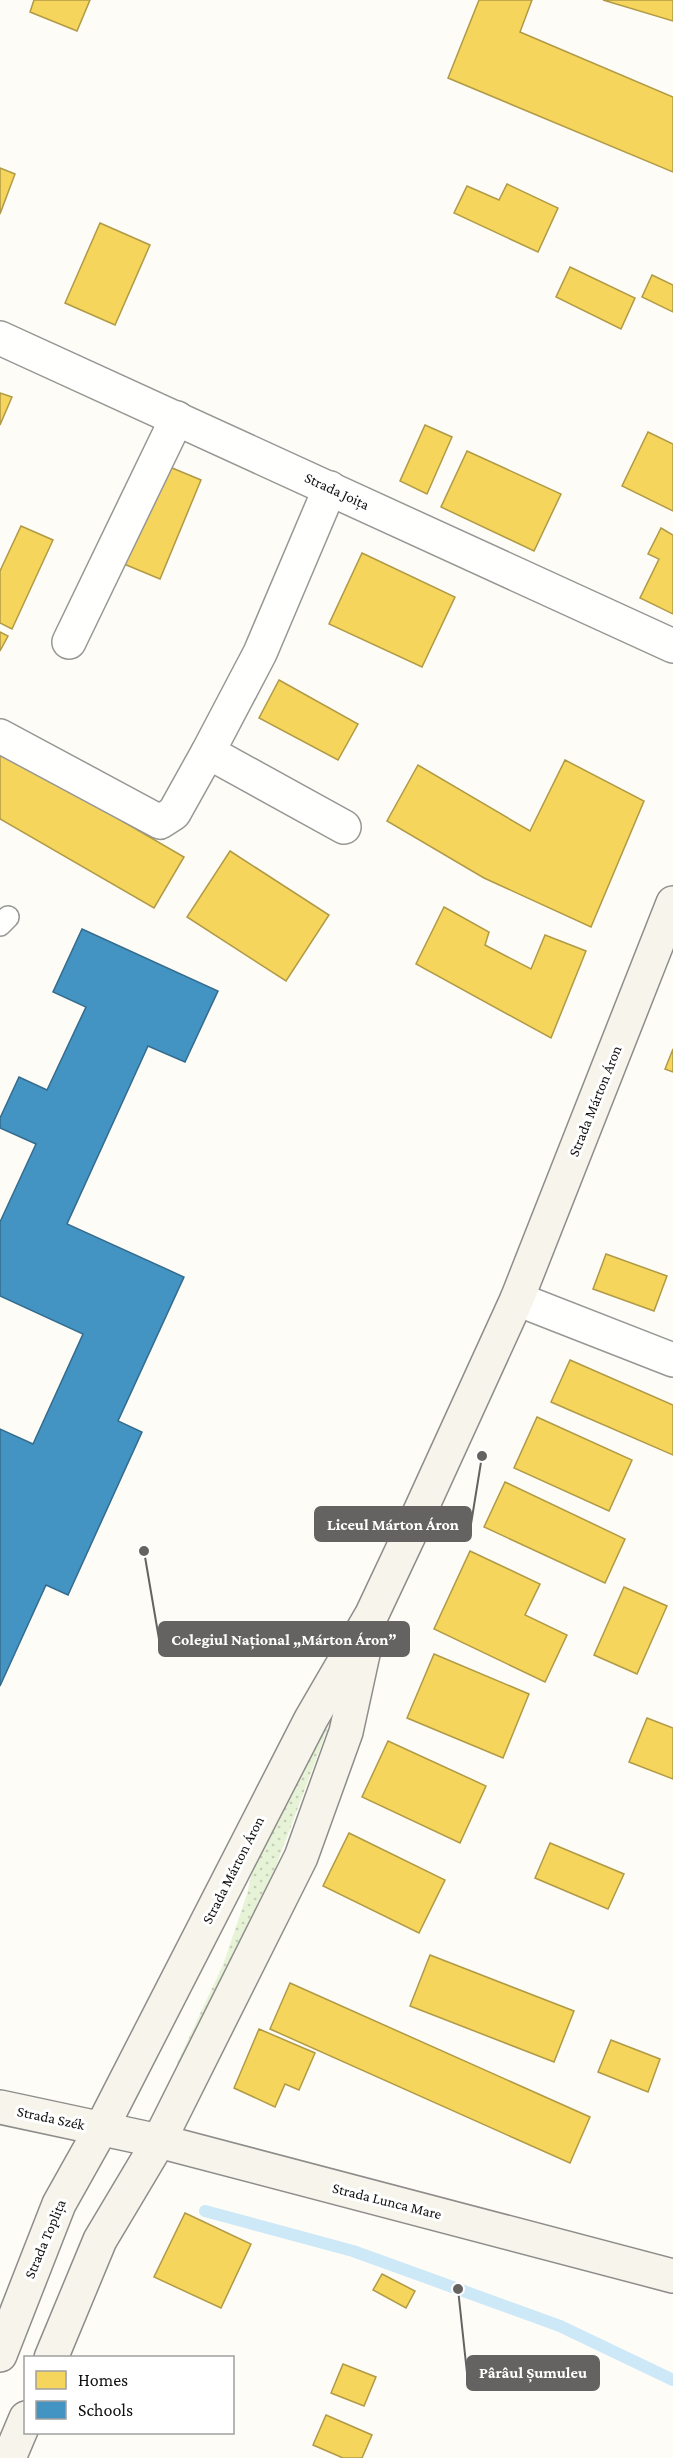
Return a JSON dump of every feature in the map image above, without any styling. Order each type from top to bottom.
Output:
[{"type":"main road","name":"Strada Márton Áron","points":[[101,2129],[269,1799],[372,1614],[517,1299],[673,903]]},
{"type":"main road","name":"Strada Márton Áron","points":[[159,2141],[301,1857],[346,1732],[372,1614]]},
{"type":"main road","name":"Strada Szék","points":[[0,2107],[101,2129]]},
{"type":"main road","name":"Strada Lunca Mare","points":[[101,2129],[159,2141],[673,2276]]},
{"type":"main road","name":"Strada Toplița","points":[[0,2355],[59,2204],[101,2129]]},
{"type":"main road","points":[[52,2356],[100,2240],[159,2141]]},
{"type":"main road","points":[[9,2458],[24,2423]]},
{"type":"street","name":"Strada Joița","points":[[0,338],[673,646]]},
{"type":"street","points":[[69,642],[177,418]]},
{"type":"street","points":[[0,736],[160,822],[174,813],[260,653],[330,488]]},
{"type":"street","points":[[208,752],[344,827]]},
{"type":"street","points":[[517,1299],[673,1360]]},
{"type":"green space","points":[[335,1709],[267,1890],[178,2066],[177,2063],[223,1965],[247,1894],[257,1850]]},
{"type":"building: Homes","points":[[34,0],[90,0],[77,31],[30,12]]},
{"type":"building: Homes","points":[[479,0],[532,0],[520,32],[673,97],[673,172],[448,78]]},
{"type":"building: Homes","points":[[603,0],[673,0],[673,21]]},
{"type":"building: Homes","points":[[0,168],[15,174],[0,214]]},
{"type":"building: Homes","points":[[507,184],[558,208],[538,252],[454,213],[467,186],[499,200]]},
{"type":"building: Homes","points":[[100,223],[150,245],[115,325],[65,303]]},
{"type":"building: Homes","points":[[570,267],[635,298],[621,329],[556,297]]},
{"type":"building: Homes","points":[[652,275],[673,285],[673,312],[642,297]]},
{"type":"building: Homes","points":[[0,393],[12,397],[0,425]]},
{"type":"building: Homes","points":[[425,425],[452,437],[427,494],[400,481]]},
{"type":"building: Homes","points":[[648,432],[673,444],[673,511],[622,486]]},
{"type":"building: Homes","points":[[467,451],[561,494],[534,551],[441,507]]},
{"type":"building: Homes","points":[[165,465],[201,480],[160,579],[124,564]]},
{"type":"building: Homes","points":[[21,526],[53,540],[12,629],[0,623],[0,571]]},
{"type":"building: Homes","points":[[661,528],[673,535],[673,614],[640,598],[659,559],[648,554]]},
{"type":"building: Homes","points":[[362,553],[455,597],[422,667],[329,624]]},
{"type":"building: Homes","points":[[0,632],[8,636],[0,651]]},
{"type":"building: Homes","points":[[279,680],[358,724],[338,760],[259,718]]},
{"type":"building: Homes","points":[[0,750],[184,857],[154,908],[0,819]]},
{"type":"building: Homes","points":[[565,760],[644,801],[591,927],[484,878],[387,821],[418,765],[530,831]]},
{"type":"building: Homes","points":[[230,851],[329,915],[286,981],[187,917]]},
{"type":"building: Homes","points":[[444,907],[489,932],[485,945],[531,969],[545,935],[586,951],[551,1038],[416,964]]},
{"type":"building: Homes","points":[[673,1049],[673,1072],[665,1069]]},
{"type":"building: Homes","points":[[606,1254],[667,1276],[654,1311],[593,1289]]},
{"type":"building: Homes","points":[[570,1360],[673,1405],[673,1455],[551,1402]]},
{"type":"building: Homes","points":[[537,1417],[632,1460],[609,1511],[514,1468]]},
{"type":"building: Homes","points":[[505,1482],[625,1539],[605,1583],[484,1527]]},
{"type":"building: Homes","points":[[470,1551],[540,1584],[525,1615],[567,1635],[545,1682],[434,1629]]},
{"type":"building: Homes","points":[[624,1587],[667,1606],[637,1674],[594,1655]]},
{"type":"building: Homes","points":[[434,1654],[529,1694],[503,1758],[407,1718]]},
{"type":"building: Homes","points":[[647,1718],[673,1728],[673,1779],[629,1762]]},
{"type":"building: Homes","points":[[388,1741],[486,1786],[460,1843],[362,1797]]},
{"type":"building: Homes","points":[[349,1833],[445,1880],[419,1933],[323,1886]]},
{"type":"building: Homes","points":[[550,1843],[624,1874],[608,1909],[535,1878]]},
{"type":"building: Homes","points":[[430,1955],[574,2011],[554,2062],[410,2006]]},
{"type":"building: Homes","points":[[290,1983],[590,2117],[570,2163],[270,2029]]},
{"type":"building: Homes","points":[[259,2029],[315,2053],[299,2090],[285,2084],[275,2107],[234,2088]]},
{"type":"building: Homes","points":[[611,2040],[660,2059],[648,2092],[598,2072]]},
{"type":"building: Homes","points":[[185,2213],[251,2244],[221,2308],[154,2277]]},
{"type":"building: Homes","points":[[382,2274],[415,2291],[406,2308],[373,2290]]},
{"type":"building: Homes","points":[[343,2364],[376,2377],[364,2406],[331,2393]]},
{"type":"building: Homes","points":[[326,2415],[372,2435],[362,2458],[343,2458],[313,2445]]},
{"type":"building: Schools","points":[[82,929],[218,991],[185,1062],[148,1046],[67,1224],[184,1277],[118,1421],[142,1432],[68,1595],[46,1585],[0,1686],[0,1429],[33,1444],[83,1334],[0,1296],[0,1222],[36,1144],[0,1128],[0,1118],[19,1077],[47,1090],[86,1007],[53,992]]},
{"type":"waterway","points":[[205,2211],[353,2251],[560,2326],[673,2380]]},
{"type":"place","name":"Liceul Márton Áron","points":[[482,1456]]},
{"type":"place","name":"Colegiul Național „Márton Áron”","points":[[144,1551]]},
{"type":"place","name":"Pârâul Șumuleu","points":[[458,2289]]}]
